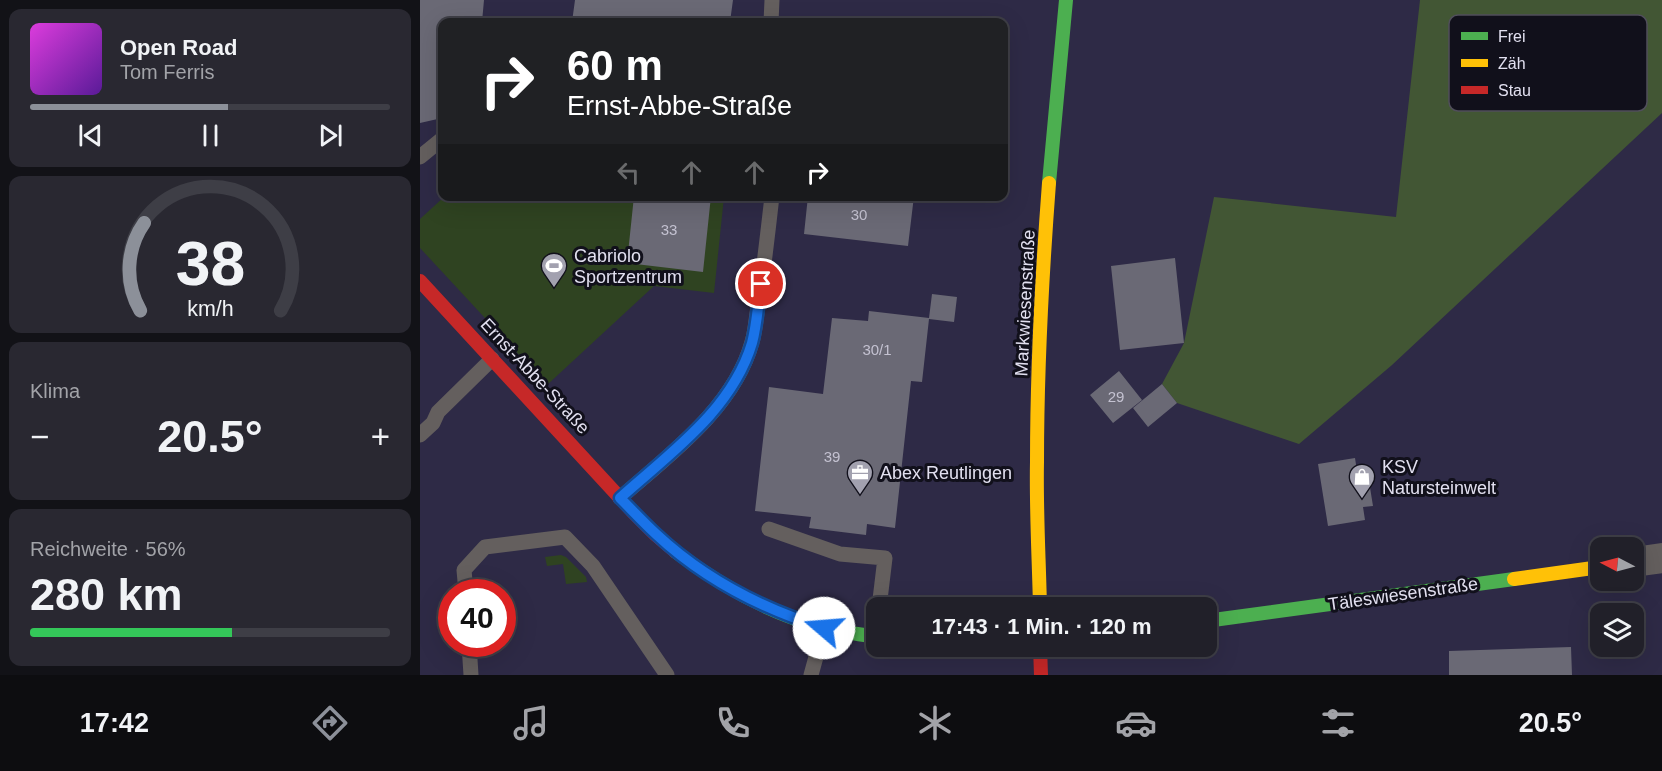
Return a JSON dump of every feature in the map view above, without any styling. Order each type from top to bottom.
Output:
[{"type":"street","name":"Markwiesenstraße","points":[[1040,597],[1037,445],[1041,347],[1049,182],[1066,0]]},
{"type":"street","name":"Ernst-Abbe-Straße","points":[[420,281],[620,498],[657,535],[707,573],[756,602],[824,628],[866,634]]},
{"type":"street","points":[[1644,561],[1662,558]]},
{"type":"street","name":"Täleswiesenstraße","points":[[1217,619],[1590,568]]},
{"type":"street","points":[[1040,657],[1041,675]]},
{"type":"lane","points":[[771,18],[772,0]]},
{"type":"lane","points":[[420,157],[438,142]]},
{"type":"lane","points":[[620,498],[684,441],[723,401],[741,370],[752,342],[771,201]]},
{"type":"lane","points":[[420,435],[433,423],[438,412],[492,359]]},
{"type":"lane","points":[[769,529],[840,554],[885,558],[880,597]]},
{"type":"lane","points":[[465,579],[464,570],[485,548],[565,537],[593,566],[667,675]]},
{"type":"lane","points":[[811,675],[824,628]]},
{"type":"lane","points":[[470,657],[471,675]]},
{"type":"shaded area","points":[[420,0],[1662,0],[1662,675],[420,675]]},
{"type":"green space","points":[[1420,0],[1662,0],[1662,113],[1392,365],[1299,444],[1177,403],[1162,384],[1184,343],[1214,197],[1396,217]]},
{"type":"green space","name":"Cabriolo Sportzentrum","points":[[440,201],[724,201],[714,293],[654,286],[547,385],[420,248],[420,219]]},
{"type":"green space","points":[[561,555],[566,557],[586,577],[587,582],[566,584],[563,564],[547,566],[545,557]]},
{"type":"building","points":[[420,0],[484,0],[482,18],[438,18],[438,119],[420,123]]},
{"type":"building","points":[[575,0],[733,0],[731,18],[573,18]]},
{"type":"building","points":[[633,201],[710,201],[703,272],[627,263]]},
{"type":"building","points":[[807,201],[913,201],[908,246],[804,234]]},
{"type":"building","points":[[1175,258],[1184,343],[1120,350],[1111,266]]},
{"type":"building","points":[[932,294],[957,297],[954,322],[929,319],[922,382],[911,381],[895,528],[867,524],[866,535],[809,528],[811,517],[755,511],[769,387],[823,394],[832,318],[868,321],[869,311],[929,318]]},
{"type":"building","points":[[1119,371],[1142,400],[1113,423],[1090,395]]},
{"type":"building","points":[[1162,384],[1177,403],[1148,427],[1133,408]]},
{"type":"building","points":[[1355,458],[1357,471],[1367,469],[1373,506],[1363,507],[1365,520],[1328,526],[1318,464]]},
{"type":"building","points":[[1571,647],[1572,675],[1449,675],[1449,651]]},
{"type":"traffic: fast","points":[[1049,183],[1066,0]]},
{"type":"traffic: fast","points":[[676,552],[711,576],[766,607],[825,628],[866,635]]},
{"type":"traffic: fast","points":[[1217,620],[1514,579]]},
{"type":"traffic: slow","points":[[1040,597],[1037,498],[1038,392],[1049,183]]},
{"type":"traffic: slow","points":[[1514,579],[1590,568]]},
{"type":"traffic: jam","points":[[420,281],[633,512],[676,552]]},
{"type":"traffic: jam","points":[[1040,657],[1041,675]]},
{"type":"place","name":"Cabriolo Sportzentrum","points":[[554,289]]},
{"type":"place","name":"Abex Reutlingen","points":[[860,496]]},
{"type":"place","name":"KSV Natursteinwelt","points":[[1362,500]]},
{"type":"route","points":[[761,284],[752,342],[741,370],[723,401],[684,441],[620,498],[657,535],[697,567],[756,602],[824,628]]}]
